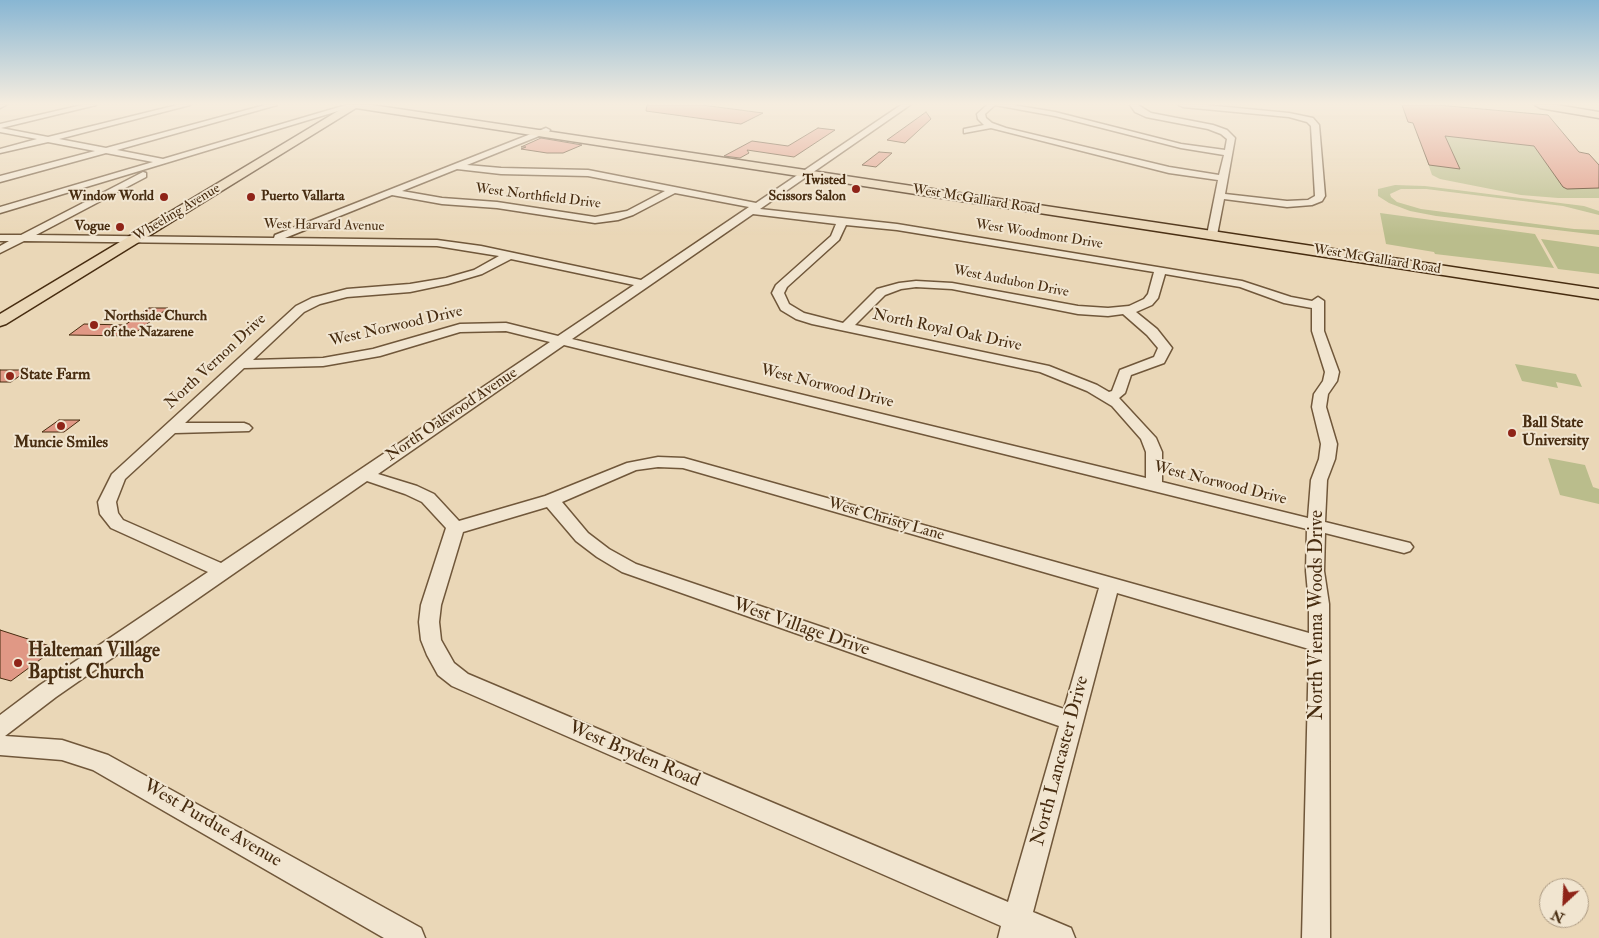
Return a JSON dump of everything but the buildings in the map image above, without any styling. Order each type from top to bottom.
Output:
[{"type":"main road","name":"Wheeling Avenue","points":[[0,322],[283,149]]},
{"type":"main road","name":"West McGalliard Road","points":[[657,149],[1213,233],[1599,294]]},
{"type":"main road","name":"West McGalliard Road","points":[[1213,233],[1599,287]]},
{"type":"street","points":[[101,149],[166,161]]},
{"type":"street","points":[[0,179],[112,149]]},
{"type":"street","points":[[0,210],[207,149]]},
{"type":"street","points":[[271,240],[500,149]]},
{"type":"street","name":"North Oakwood Avenue","points":[[0,728],[48,691],[840,149]]},
{"type":"street","points":[[1083,149],[1169,170],[1223,178]]},
{"type":"street","points":[[1200,149],[1229,153]]},
{"type":"street","points":[[1213,233],[1230,149]]},
{"type":"street","points":[[1220,196],[1287,204],[1309,203],[1319,199],[1317,149]]},
{"type":"street","points":[[0,250],[149,172],[166,161]]},
{"type":"street","name":"West Woodmont Drive","points":[[456,166],[501,171],[588,173],[675,189],[800,218],[843,221],[939,233],[1242,284],[1288,300],[1318,303]]},
{"type":"street","name":"West Northfield Drive","points":[[392,192],[442,201],[518,208],[595,220],[618,217],[630,213],[675,189]]},
{"type":"street","name":"North Royal Oak Drive","points":[[843,221],[835,238],[785,282],[778,293],[781,303],[785,307],[800,316],[1044,370],[1074,380],[1110,398],[1138,425],[1151,445],[1155,466],[1154,486]]},
{"type":"street","name":"West Harvard Avenue","points":[[0,238],[422,242],[457,245],[510,255],[644,284]]},
{"type":"street","name":"North Vernon Drive","points":[[223,571],[117,524],[109,514],[107,502],[118,478],[294,313],[316,301],[347,293],[404,289],[448,281],[478,272],[510,255]]},
{"type":"street","name":"West Audubon Drive","points":[[846,327],[881,292],[899,286],[916,284],[952,286],[1078,310],[1097,312],[1126,310],[1137,307],[1152,299],[1156,292],[1160,270]]},
{"type":"street","name":"North Vienna Woods Drive","points":[[1316,938],[1318,604],[1315,571],[1316,526],[1319,480],[1329,444],[1319,407],[1321,394],[1330,381],[1332,372],[1318,331],[1318,303]]},
{"type":"street","points":[[1110,398],[1118,393],[1125,374],[1159,360],[1165,348],[1152,332],[1126,310]]},
{"type":"street","name":"West Norwood Drive","points":[[239,364],[308,364],[348,359],[375,353],[447,331],[472,327],[506,327],[1404,547]]},
{"type":"street","points":[[171,428],[244,428]]},
{"type":"street","name":"West Christy Lane","points":[[455,528],[551,500],[610,474],[634,466],[658,462],[684,463],[1318,644]]},
{"type":"street","points":[[365,475],[411,490],[428,498],[441,510],[455,528]]},
{"type":"street","name":"West Village Drive","points":[[551,500],[582,537],[602,553],[629,568],[1072,721]]},
{"type":"street","name":"West Bryden Road","points":[[455,528],[431,605],[429,622],[431,640],[437,655],[446,669],[460,680],[1015,929],[1061,938]]},
{"type":"street","name":"North Lancaster Drive","points":[[1015,929],[1110,584]]},
{"type":"street","name":"West Purdue Avenue","points":[[0,745],[62,750],[100,762],[411,938]]},
{"type":"green space","points":[[1423,149],[1548,149],[1589,175],[1599,188],[1599,198],[1558,198],[1521,195],[1440,179],[1432,175]]},
{"type":"green space","points":[[1395,185],[1425,186],[1584,206],[1599,211],[1599,215],[1563,206],[1426,189],[1401,189],[1390,194],[1397,202],[1421,209],[1574,229],[1599,230],[1599,235],[1436,216],[1410,211],[1389,203],[1378,196],[1378,189]]},
{"type":"green space","points":[[1380,213],[1535,234],[1554,268],[1435,254],[1434,252],[1386,244]]},
{"type":"green space","points":[[1541,239],[1599,247],[1599,274],[1558,269]]},
{"type":"green space","points":[[1515,364],[1576,374],[1582,387],[1556,382],[1558,388],[1522,381]]},
{"type":"green space","points":[[1548,458],[1585,465],[1593,487],[1599,489],[1599,504],[1560,495]]},
{"type":"place","name":"Twisted Scissors Salon","points":[[856,189]]},
{"type":"place","name":"Window World","points":[[164,197]]},
{"type":"place","name":"Puerto Vallarta","points":[[251,197]]},
{"type":"place","name":"Vogue","points":[[120,227]]},
{"type":"place","name":"Northside Church of the Nazarene","points":[[94,325]]},
{"type":"place","name":"State Farm","points":[[10,376]]},
{"type":"place","name":"Muncie Smiles","points":[[61,426]]},
{"type":"place","name":"Ball State University","points":[[1512,433]]},
{"type":"place","name":"Halteman Village Baptist Church","points":[[18,663]]}]
